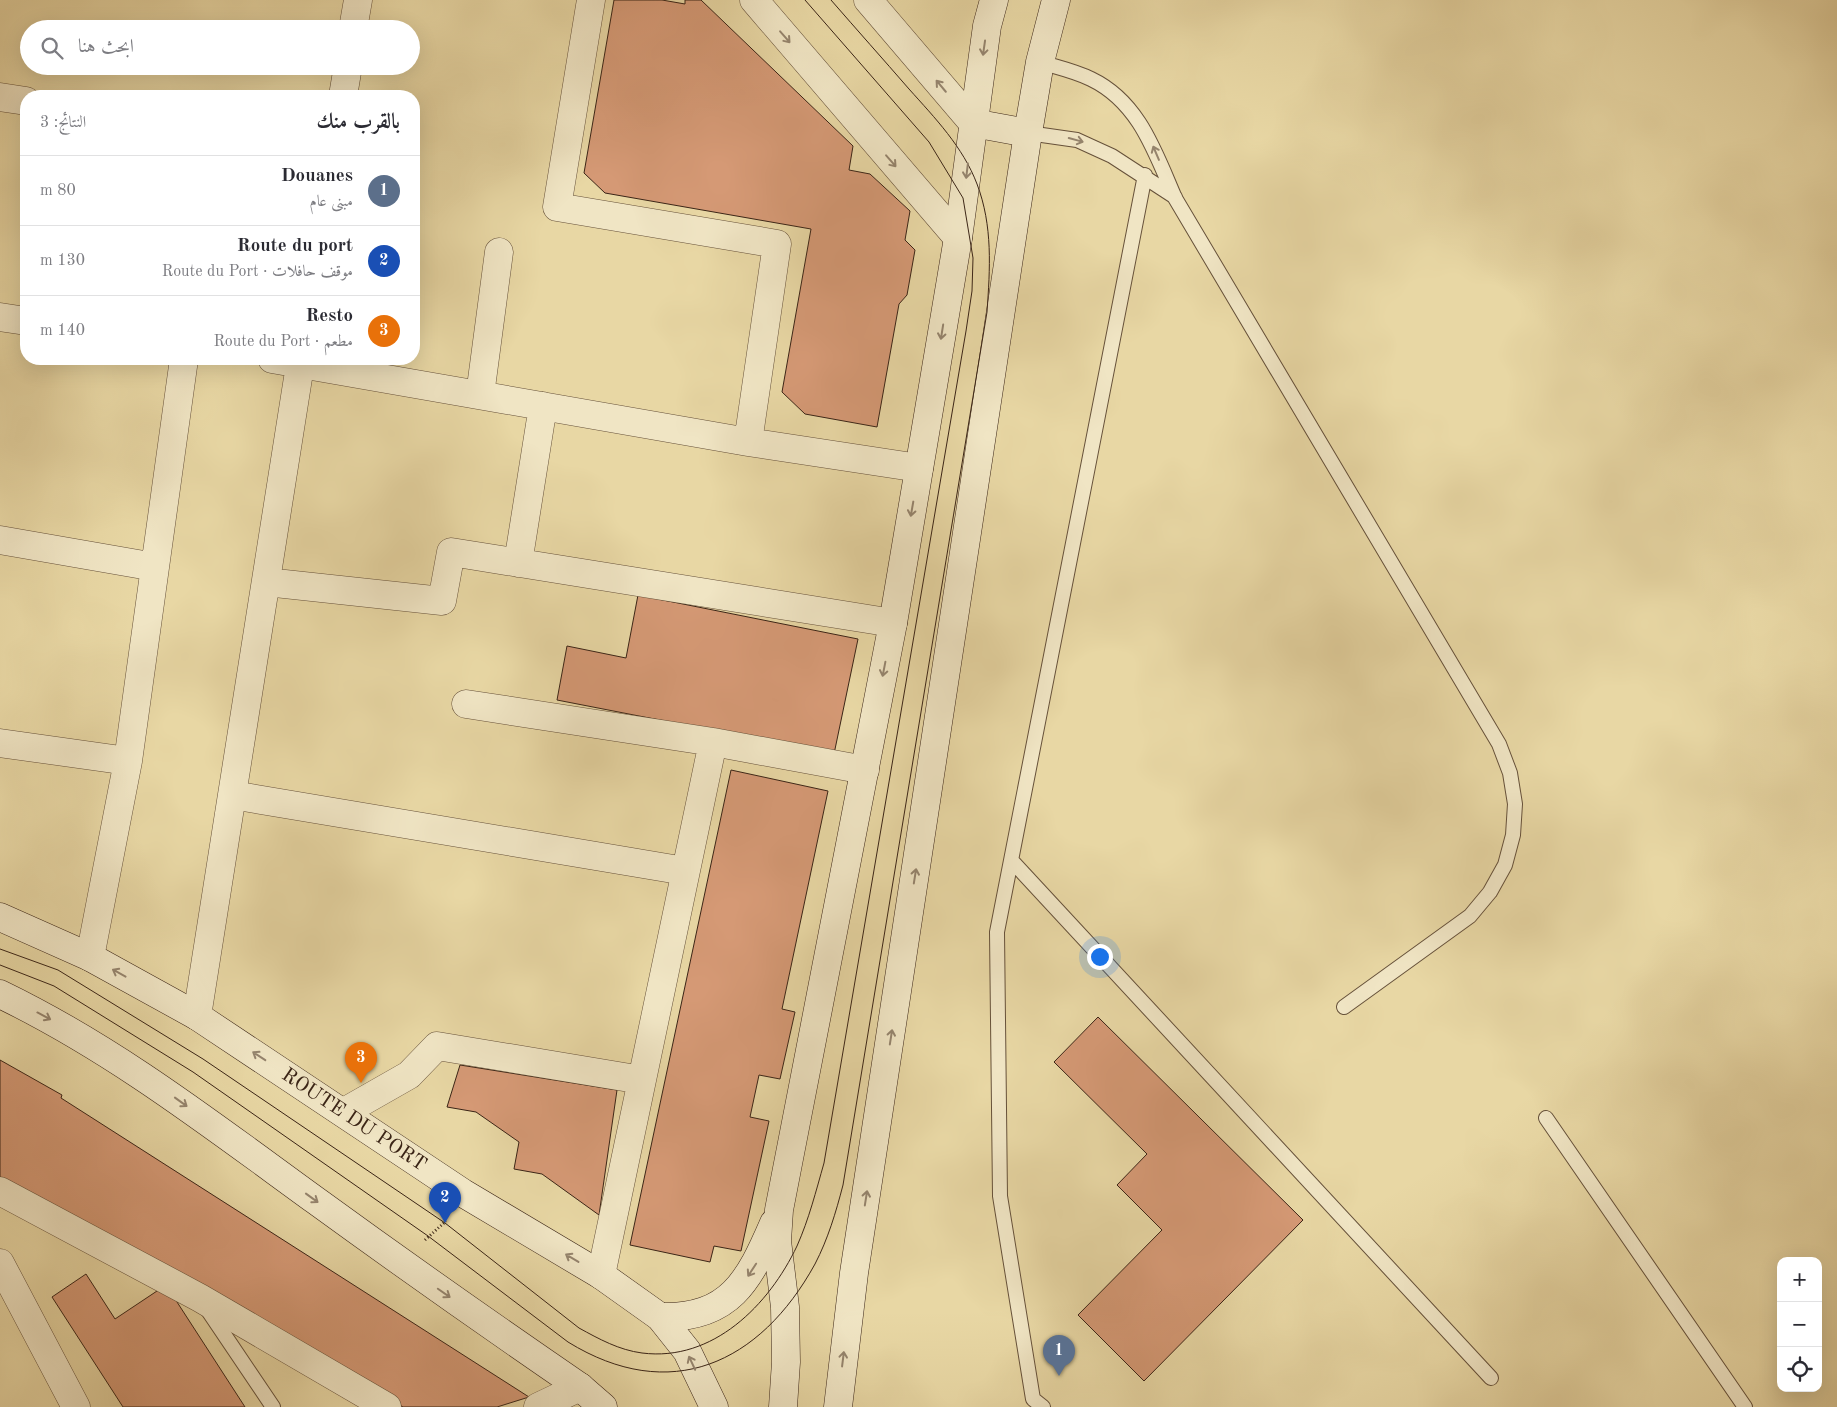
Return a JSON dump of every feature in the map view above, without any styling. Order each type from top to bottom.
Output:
[{"type":"street","points":[[355,20],[358,0]]},
{"type":"street","points":[[591,0],[557,208],[777,244],[748,442]]},
{"type":"street","points":[[754,0],[958,238]]},
{"type":"street","points":[[868,0],[973,123],[1028,133]]},
{"type":"street","points":[[783,1407],[786,1362],[785,1307],[777,1241],[779,1210],[893,623],[958,238],[987,26],[994,0]]},
{"type":"street","points":[[838,1407],[854,1273],[1028,133],[1040,62],[1056,0]]},
{"type":"street","points":[[344,90],[346,75]]},
{"type":"street","points":[[0,98],[20,100]]},
{"type":"street","points":[[480,395],[499,252]]},
{"type":"street","points":[[0,317],[20,320]]},
{"type":"street","points":[[90,957],[128,761],[183,365]]},
{"type":"street","points":[[197,1016],[300,365]]},
{"type":"street","points":[[322,365],[748,442],[919,468]]},
{"type":"street","points":[[518,563],[543,406]]},
{"type":"street","points":[[0,540],[155,567]]},
{"type":"street","points":[[266,582],[442,601],[451,552],[893,623]]},
{"type":"street","points":[[466,704],[713,742],[865,770]]},
{"type":"street","points":[[601,1275],[713,742]]},
{"type":"street","points":[[0,743],[128,761]]},
{"type":"street","points":[[232,795],[685,871]]},
{"type":"street","name":"ROUTE DU PORT","points":[[0,917],[90,957],[197,1016],[344,1112],[463,1193],[601,1275],[660,1317],[687,1352],[714,1407]]},
{"type":"street","points":[[0,994],[44,1016],[157,1085],[407,1268],[580,1388],[603,1407]]},
{"type":"street","points":[[344,1112],[409,1075],[437,1046],[642,1080]]},
{"type":"street","points":[[0,1192],[200,1298],[387,1407]]},
{"type":"street","points":[[660,1317],[695,1315],[730,1298],[744,1283],[757,1263],[779,1210]]},
{"type":"street","points":[[0,1263],[76,1407]]},
{"type":"street","points":[[538,1407],[580,1388]]},
{"type":"lane","points":[[1040,62],[1091,79],[1116,96],[1134,112],[1151,140],[1175,198],[1499,744],[1510,773],[1515,804],[1513,835],[1505,865],[1490,892],[1470,916],[1344,1007]]},
{"type":"lane","points":[[1028,133],[1077,140],[1112,156],[1145,175],[1175,198]]},
{"type":"lane","points":[[1043,1407],[1033,1399],[1000,1196],[997,932],[1145,175]]},
{"type":"lane","points":[[1011,860],[1492,1378]]},
{"type":"lane","points":[[1546,1118],[1746,1407]]},
{"type":"lane","points":[[200,1298],[273,1407]]},
{"type":"building","points":[[614,0],[662,0],[685,4],[685,0],[701,0],[853,146],[849,170],[870,174],[910,211],[905,240],[915,250],[907,295],[899,304],[877,427],[805,414],[782,392],[811,229],[605,193],[584,173]]},
{"type":"building","points":[[638,595],[858,639],[834,754],[557,700],[567,646],[626,658]]},
{"type":"building","points":[[731,770],[828,791],[782,1009],[795,1012],[780,1079],[759,1075],[750,1117],[769,1121],[741,1251],[714,1246],[710,1262],[630,1245]]},
{"type":"building","points":[[1098,1017],[1303,1220],[1144,1381],[1078,1315],[1162,1230],[1117,1185],[1147,1154],[1054,1062]]},
{"type":"building","points":[[0,1060],[62,1095],[61,1098],[529,1397],[497,1407],[403,1407],[0,1182]]},
{"type":"building","points":[[460,1065],[617,1090],[599,1215],[542,1174],[514,1169],[519,1142],[476,1112],[447,1107]]},
{"type":"building","points":[[86,1274],[115,1319],[166,1285],[245,1407],[123,1407],[52,1297]]},
{"type":"tram line","points":[[0,949],[58,970],[203,1059],[445,1223],[579,1328],[609,1344],[642,1353],[668,1353],[692,1348],[715,1339],[736,1325],[771,1289],[797,1246],[809,1215],[824,1163],[966,331],[972,291],[973,258],[963,198],[929,142],[805,0]]},
{"type":"tram line","points":[[0,965],[54,986],[193,1072],[428,1236],[568,1342],[606,1361],[642,1370],[676,1371],[709,1364],[740,1349],[768,1327],[793,1299],[820,1255],[843,1185],[987,312],[989,280],[986,216],[971,170],[956,145],[938,122],[831,0]]},
{"type":"place","name":"Resto","points":[[361,1083]]},
{"type":"place","name":"Route du port","points":[[445,1223]]},
{"type":"place","name":"Douanes","points":[[1059,1376]]}]
